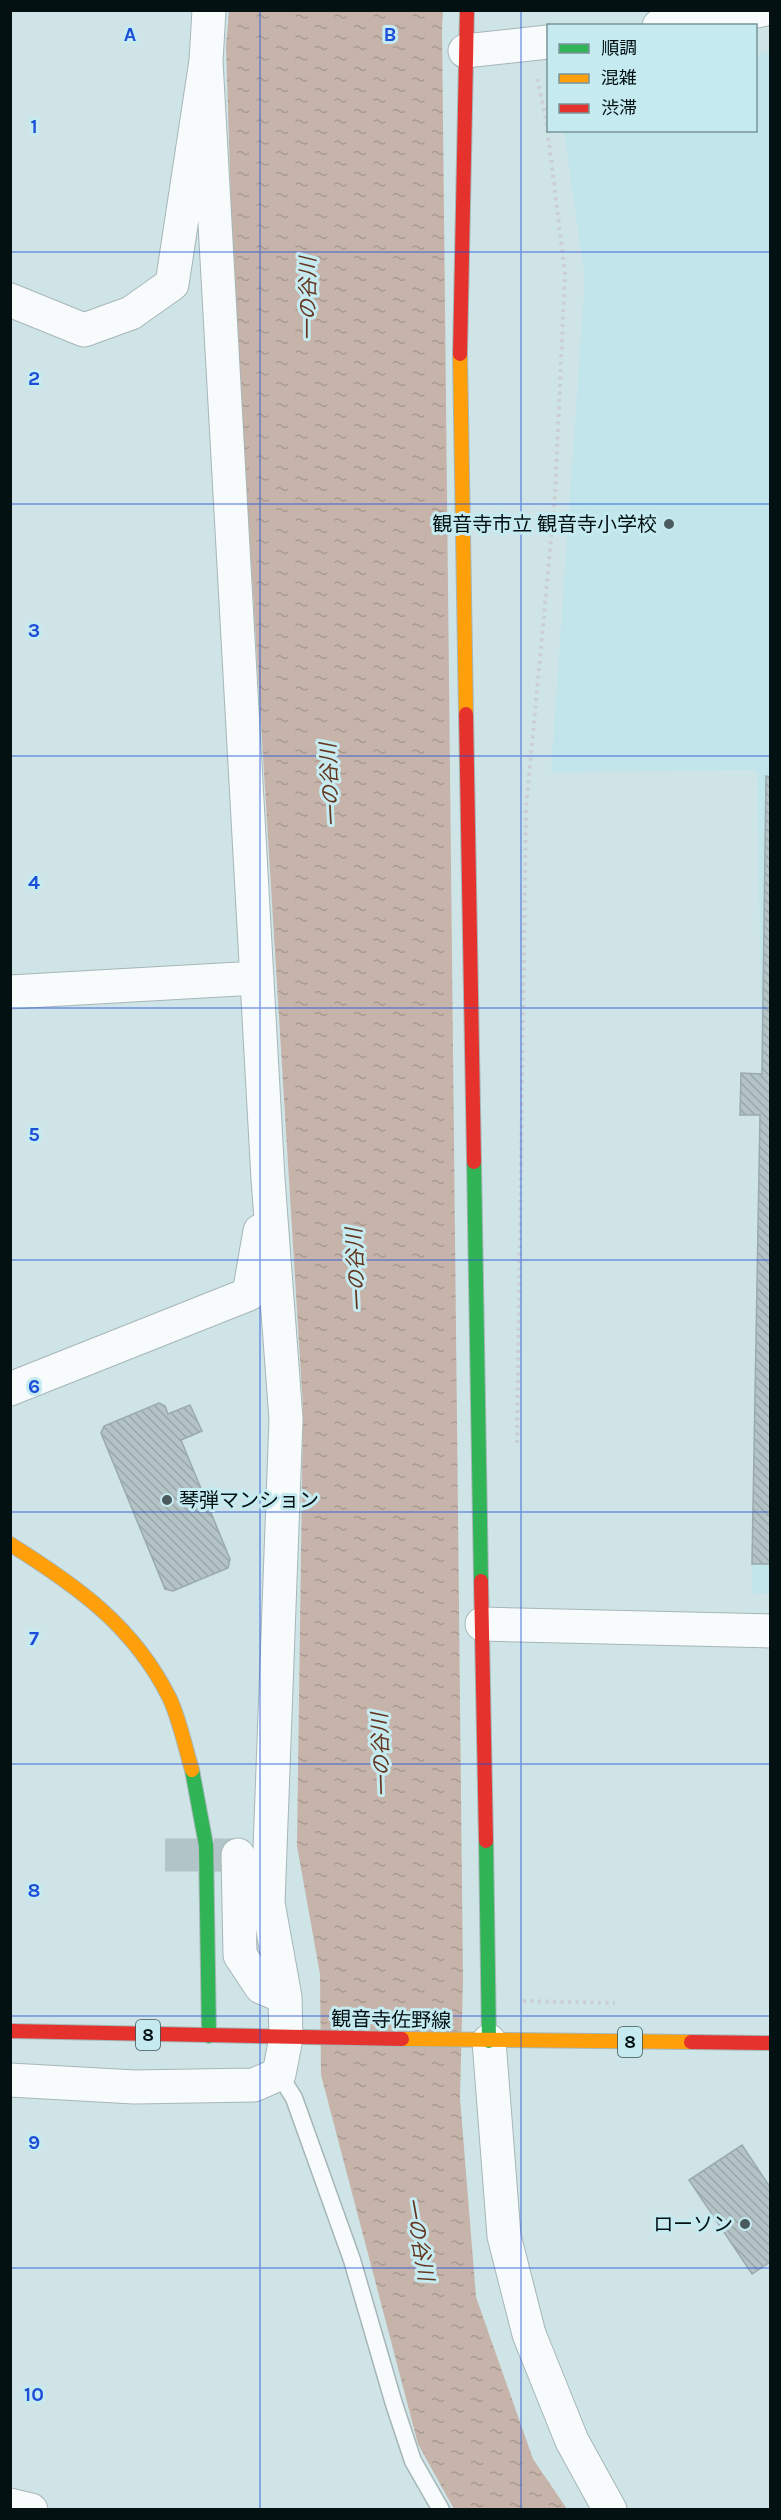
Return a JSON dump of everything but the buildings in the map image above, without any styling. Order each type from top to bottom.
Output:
[{"type":"street","points":[[10,300],[84,330],[130,313],[172,284],[206,61],[209,10]]},
{"type":"street","points":[[467,10],[459,309],[489,2041],[504,2236],[529,2334],[572,2441],[610,2510]]},
{"type":"street","points":[[672,24],[762,10]]},
{"type":"street","points":[[465,51],[545,57]]},
{"type":"street","points":[[10,2080],[134,2087],[254,2085],[279,2074],[286,2038],[285,1997],[268,1903],[286,1419],[268,1179],[206,61]]},
{"type":"street","points":[[10,992],[257,978]]},
{"type":"street","points":[[10,1389],[249,1294],[268,1179]]},
{"type":"street","points":[[10,1544],[73,1584],[130,1636],[170,1700],[193,1772],[206,1845],[209,2036]]},
{"type":"street","points":[[482,1624],[771,1631]]},
{"type":"street","points":[[238,1855],[240,1955],[261,1987],[285,1997]]},
{"type":"street","name":"観音寺佐野線","points":[[10,2031],[286,2038],[771,2043]]},
{"type":"street","points":[[10,2505],[31,2510]]},
{"type":"lane","points":[[279,2074],[294,2098],[352,2260],[413,2461],[441,2510]]},
{"type":"path","points":[[545,57],[536,73],[547,127]]},
{"type":"path","points":[[517,1444],[525,809],[555,496],[565,273],[548,132]]},
{"type":"path","points":[[517,1995],[520,2001],[627,2004]]},
{"type":"shaded area","name":"観音寺市立 観音寺小学校","points":[[770,52],[770,1594],[752,1593],[762,1074],[757,770],[551,772],[585,278],[564,132],[757,132],[757,54]]},
{"type":"water","name":"一の谷川","points":[[229,11],[443,11],[463,1980],[460,2098],[476,2297],[533,2459],[567,2509],[454,2509],[418,2444],[321,2075],[320,1974],[297,1846],[303,1408],[233,268],[226,46]]},
{"type":"tunnel","points":[[165,1855],[236,1855]]},
{"type":"traffic: fast","points":[[474,1162],[481,1581]]},
{"type":"traffic: fast","points":[[192,1770],[206,1845],[209,2036]]},
{"type":"traffic: fast","points":[[486,1841],[489,2041]]},
{"type":"traffic: slow","points":[[460,354],[466,714]]},
{"type":"traffic: slow","points":[[10,1544],[81,1592],[102,1610],[139,1650],[156,1673],[170,1699],[180,1725],[192,1770]]},
{"type":"traffic: slow","points":[[402,2039],[691,2042]]},
{"type":"traffic: jam","points":[[460,354],[467,10]]},
{"type":"traffic: jam","points":[[466,714],[474,1162]]},
{"type":"traffic: jam","points":[[481,1581],[486,1841]]},
{"type":"traffic: jam","points":[[10,2031],[402,2039]]},
{"type":"traffic: jam","points":[[691,2042],[770,2043]]},
{"type":"place","name":"観音寺市立 観音寺小学校","points":[[669,524]]},
{"type":"place","name":"琴弾マンション","points":[[167,1500]]},
{"type":"place","name":"ローソン","points":[[745,2224]]}]
